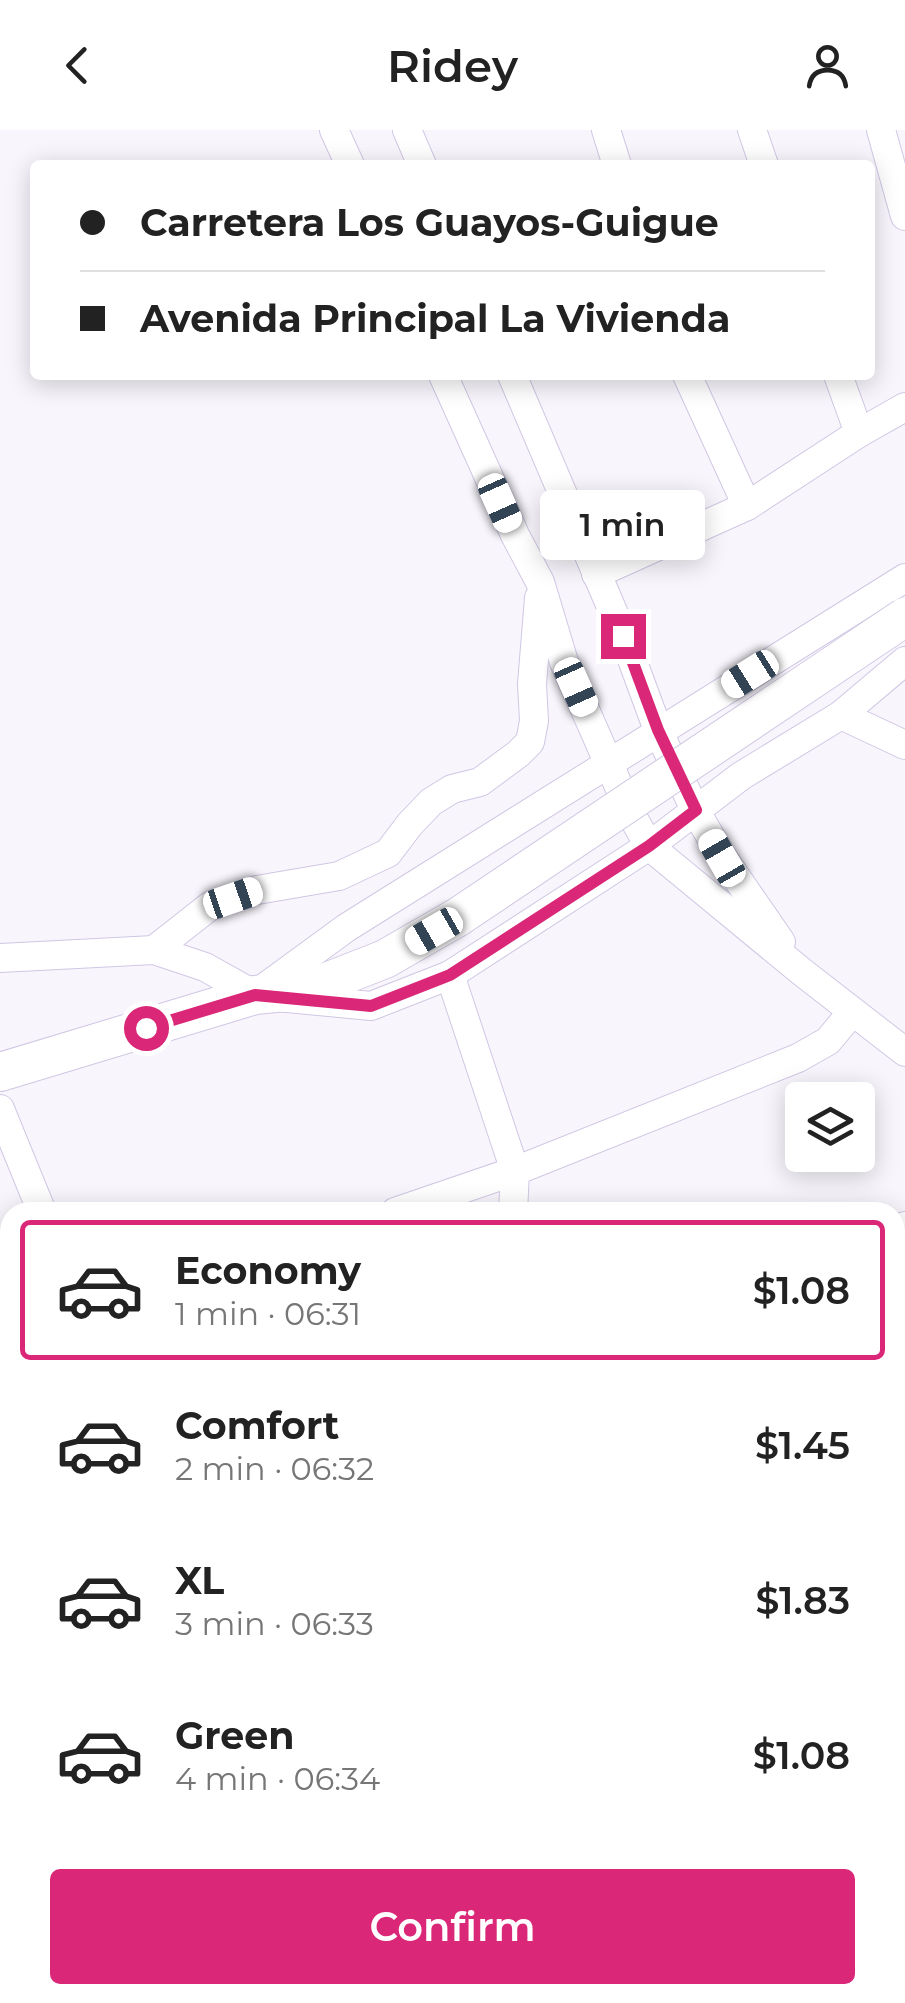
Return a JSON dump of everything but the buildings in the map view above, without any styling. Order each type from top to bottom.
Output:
[{"type":"main road","points":[[0,1072],[255,995],[306,990],[386,959],[458,917],[905,618]]},
{"type":"street","points":[[334,130],[348,160]]},
{"type":"street","points":[[407,130],[420,160]]},
{"type":"street","points":[[606,130],[615,160]]},
{"type":"street","points":[[752,130],[762,160]]},
{"type":"street","points":[[881,130],[905,216]]},
{"type":"street","points":[[445,380],[540,582],[564,662],[649,846],[905,1052]]},
{"type":"street","points":[[514,380],[623,636],[658,730],[696,810],[722,858],[802,972]]},
{"type":"street","points":[[689,380],[748,506]]},
{"type":"street","points":[[840,380],[859,433]]},
{"type":"street","points":[[596,574],[748,506],[905,407]]},
{"type":"street","points":[[255,995],[346,928],[905,578]]},
{"type":"street","points":[[154,950],[210,906],[257,890],[339,876],[388,853],[430,802],[452,789],[480,782],[518,754],[530,742],[534,721],[532,684],[540,582]]},
{"type":"street","points":[[0,958],[154,950],[205,968],[255,995],[371,1006],[450,975],[649,846],[742,776],[841,716],[905,661]]},
{"type":"street","points":[[841,716],[905,745]]},
{"type":"street","points":[[450,975],[514,1171],[513,1202]]},
{"type":"street","points":[[424,1202],[514,1171],[798,1058],[828,1041],[852,1012]]},
{"type":"street","points":[[0,1109],[38,1202]]},
{"type":"route","points":[[146,1028],[255,995],[371,1006],[450,975],[649,846],[696,810],[658,730],[623,636]]}]
